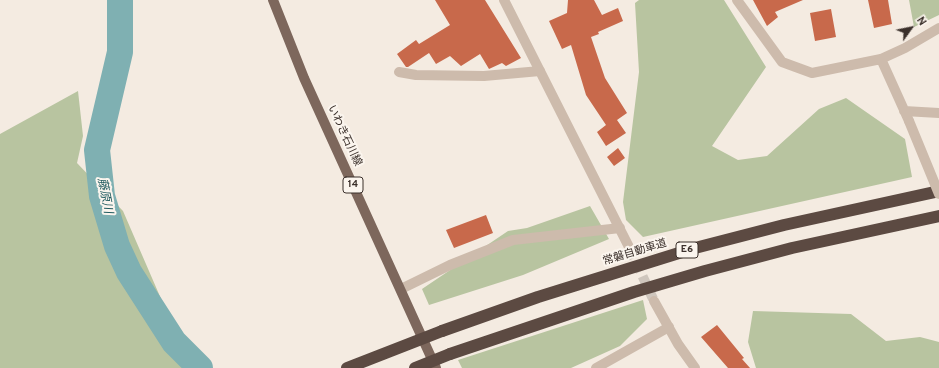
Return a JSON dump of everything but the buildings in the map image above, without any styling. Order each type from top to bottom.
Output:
[{"type":"highway","name":"常磐自動車道","points":[[347,368],[442,331],[538,297],[696,248],[791,223],[939,191]]},
{"type":"highway","name":"E6","points":[[415,368],[450,354],[634,292],[705,271],[792,248],[939,216]]},
{"type":"main road","name":"いわき石川線","points":[[273,0],[304,78],[436,368]]},
{"type":"street","points":[[504,0],[630,249]]},
{"type":"street","points":[[737,0],[782,62],[812,73],[881,59],[905,48],[939,28]]},
{"type":"street","points":[[881,59],[939,194]]},
{"type":"street","points":[[399,72],[416,75],[484,76],[540,71]]},
{"type":"street","points":[[904,111],[939,113]]},
{"type":"street","points":[[401,289],[450,265],[513,240],[620,228]]},
{"type":"street","points":[[654,301],[695,368]]},
{"type":"street","points":[[596,368],[669,327]]},
{"type":"green space","points":[[639,0],[724,0],[766,67],[712,146],[738,160],[767,156],[819,109],[846,98],[905,139],[912,177],[643,237],[626,220],[623,202],[639,72],[635,3]]},
{"type":"green space","points":[[909,0],[939,0],[939,15],[914,27]]},
{"type":"green space","points":[[78,91],[83,136],[77,163],[123,211],[165,308],[199,368],[0,368],[0,134]]},
{"type":"green space","points":[[590,206],[609,239],[523,275],[429,305],[422,289],[508,231],[527,228]]},
{"type":"green space","points":[[643,300],[647,319],[620,346],[571,368],[462,368],[458,360]]},
{"type":"green space","points":[[753,311],[851,314],[886,341],[920,337],[939,342],[939,368],[756,368],[748,342]]},
{"type":"waterway","name":"藤原川","points":[[120,0],[120,52],[97,150],[102,196],[117,246],[129,272],[174,342],[200,368]]},
{"type":"tunnel","points":[[630,249],[654,301]]}]
